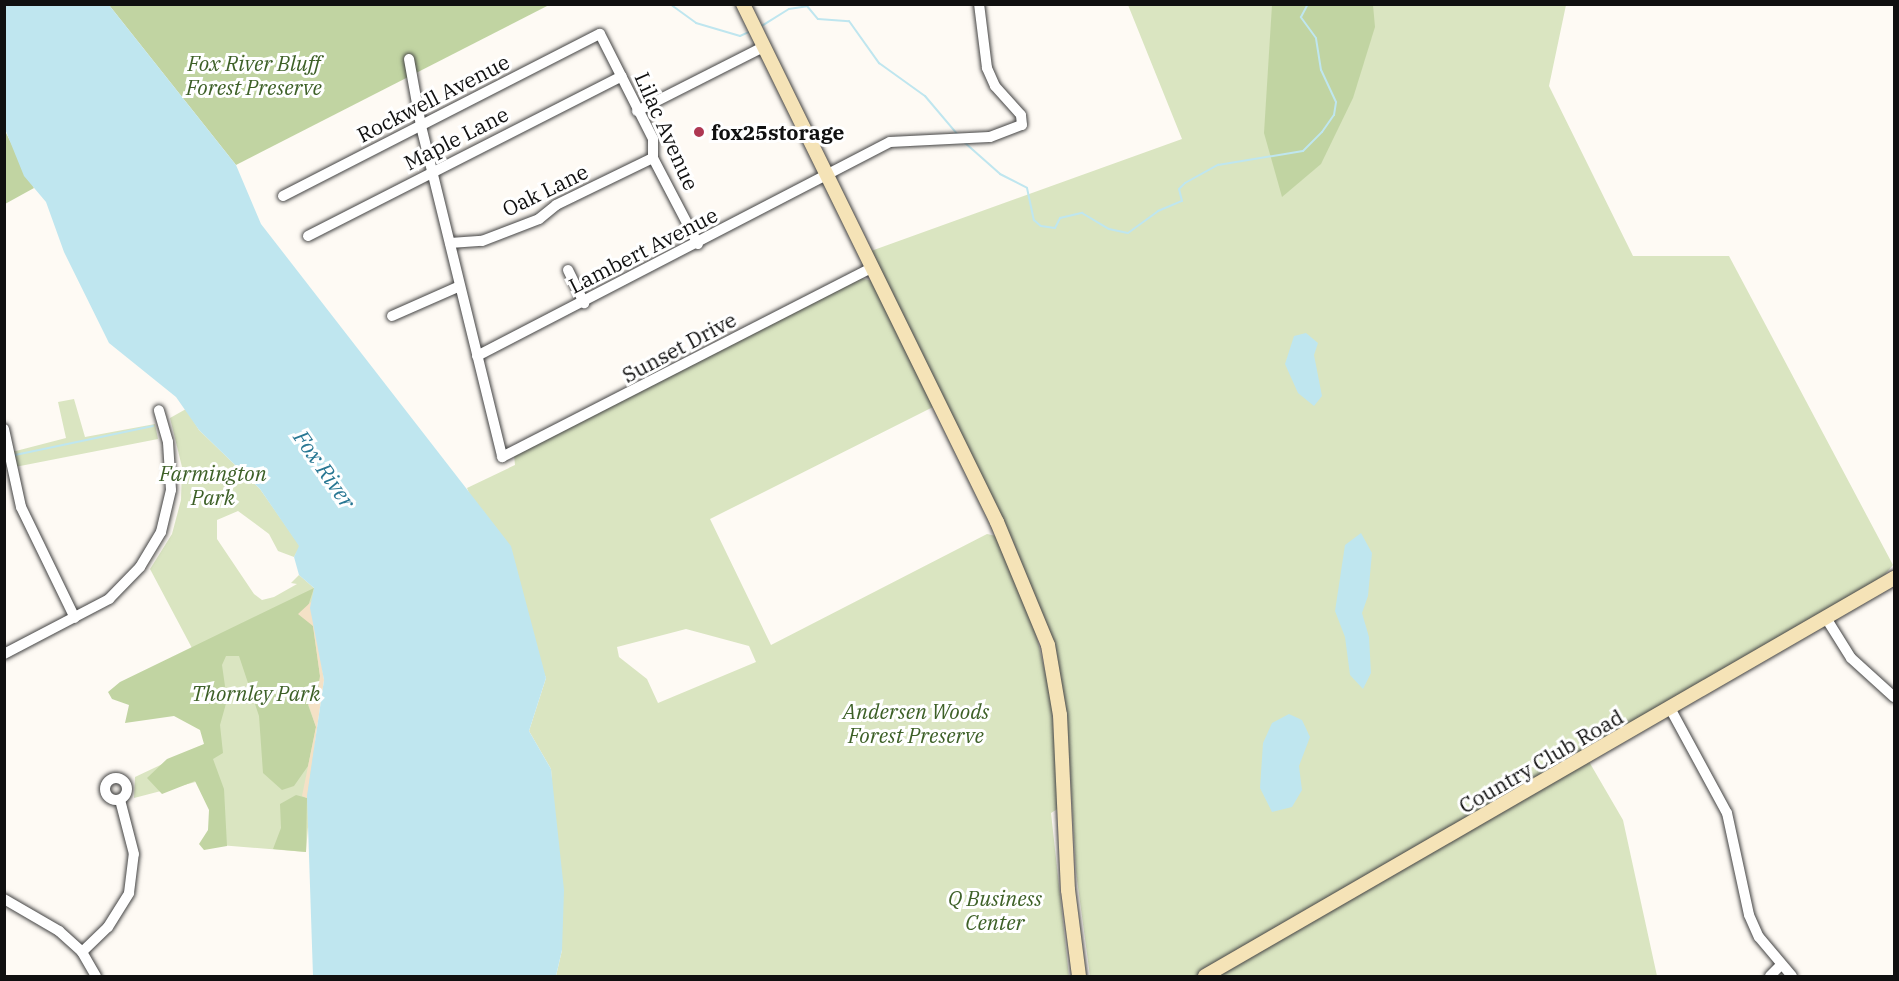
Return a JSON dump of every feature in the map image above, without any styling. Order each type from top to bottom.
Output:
[{"type":"main road","points":[[745,10],[997,522],[1048,645],[1060,715],[1068,890],[1079,976]]},
{"type":"main road","name":"Country Club Road","points":[[1205,976],[1671,710],[1894,578]]},
{"type":"street","name":"Lambert Avenue","points":[[477,356],[698,244],[890,142],[990,137],[1022,125],[1021,115],[995,86],[987,68],[979,4]]},
{"type":"street","name":"Lilac Avenue","points":[[600,34],[653,139],[653,158],[698,244]]},
{"type":"street","name":"Rockwell Avenue","points":[[283,196],[600,34]]},
{"type":"street","points":[[637,111],[761,43]]},
{"type":"street","points":[[409,59],[421,126],[477,356]]},
{"type":"street","name":"Maple Lane","points":[[308,236],[622,76]]},
{"type":"street","name":"Oak Lane","points":[[450,243],[482,241],[539,219],[556,205],[653,158]]},
{"type":"street","name":"Sunset Drive","points":[[477,356],[502,457],[872,268]]},
{"type":"street","points":[[568,270],[584,303]]},
{"type":"street","points":[[392,316],[460,286]]},
{"type":"street","points":[[4,654],[109,599],[140,567],[161,532],[170,468],[159,410]]},
{"type":"street","points":[[4,429],[8,473],[39,549],[75,618]]},
{"type":"street","points":[[1826,618],[1851,658],[1894,697]]},
{"type":"street","points":[[1671,710],[1727,813],[1749,915],[1779,967],[1792,976]]},
{"type":"street","points":[[82,952],[108,927],[129,893],[134,854],[120,800]]},
{"type":"street","points":[[4,899],[58,931],[82,952],[96,976]]},
{"type":"street","points":[[1770,976],[1779,967]]},
{"type":"green space","name":"Fox River Bluff Forest Preserve","points":[[109,5],[549,5],[236,165]]},
{"type":"green space","points":[[1128,5],[1566,5],[1549,86],[1633,256],[1729,256],[1893,565],[1882,578],[1584,753],[1623,820],[1657,976],[1090,976],[1076,872],[1068,734],[1045,621],[1012,539],[871,251],[1182,139]]},
{"type":"green space","points":[[1272,5],[1373,5],[1375,27],[1353,98],[1321,164],[1282,197],[1264,133]]},
{"type":"green space","points":[[4,129],[34,188],[5,204],[4,204]]},
{"type":"green space","name":"Andersen Woods Forest Preserve","points":[[861,278],[872,281],[935,406],[710,519],[771,645],[987,534],[996,536],[1034,626],[1051,696],[1059,808],[1051,813],[1069,976],[556,976],[562,950],[551,769],[529,731],[546,678],[467,488],[515,465],[514,455]],"holes":[[[686,629],[749,646],[756,662],[658,703],[647,679],[619,657],[617,647]]]},
{"type":"green space","name":"Farmington Park","points":[[74,399],[85,437],[155,424],[158,439],[15,467],[12,452],[66,438],[58,402]]},
{"type":"green space","name":"Thornley Park","points":[[186,409],[199,430],[260,489],[300,546],[294,557],[278,551],[269,534],[238,511],[217,520],[217,539],[254,594],[262,600],[274,597],[297,584],[291,583],[299,575],[314,588],[322,653],[306,852],[219,845],[211,778],[134,798],[135,777],[207,743],[193,650],[150,569],[172,534],[181,500],[182,467],[170,418]]},
{"type":"green space","name":"Thornley Park","points":[[314,588],[305,615],[313,626],[320,676],[318,693],[308,705],[316,727],[308,766],[294,786],[282,790],[263,773],[259,716],[239,656],[226,656],[222,665],[227,700],[220,725],[223,753],[213,759],[224,789],[227,846],[204,850],[199,844],[208,830],[209,810],[195,781],[162,794],[147,778],[167,759],[204,744],[200,730],[174,716],[125,723],[129,705],[112,699],[108,692],[120,682]]},
{"type":"green space","points":[[296,795],[307,798],[306,852],[273,849],[281,828],[280,804]]},
{"type":"sand","points":[[312,601],[324,680],[307,798],[302,796],[316,727],[308,703],[318,693],[320,676],[313,626],[298,614]]},
{"type":"water","name":"Fox River","points":[[4,5],[109,5],[236,165],[261,224],[511,546],[546,678],[529,731],[551,769],[564,890],[562,950],[556,976],[313,976],[307,796],[324,680],[310,608],[314,588],[299,575],[294,557],[299,546],[260,489],[199,430],[176,397],[109,343],[64,252],[46,202],[24,176],[5,129]]},
{"type":"water","points":[[1306,333],[1318,343],[1314,355],[1322,396],[1314,406],[1298,393],[1285,364],[1294,336]]},
{"type":"water","points":[[1361,533],[1372,553],[1368,596],[1362,613],[1369,637],[1371,673],[1363,689],[1350,675],[1345,637],[1335,611],[1345,545]]},
{"type":"water","points":[[1289,714],[1302,720],[1310,737],[1299,766],[1302,790],[1292,807],[1272,812],[1260,788],[1263,743],[1272,723]]},
{"type":"waterway","points":[[670,4],[696,23],[740,36],[749,32]]},
{"type":"waterway","points":[[964,142],[1000,174],[1027,188],[1034,220],[1041,226],[1055,228],[1060,218],[1082,213],[1109,229],[1128,233],[1158,211],[1182,201],[1179,189],[1185,183],[1218,165],[1303,151],[1322,132],[1334,115],[1336,102],[1321,70],[1316,38],[1301,17],[1308,4]]},
{"type":"waterway","points":[[760,27],[789,9],[807,6],[818,19],[849,21],[879,63],[925,96],[958,135]]},
{"type":"waterway","points":[[15,455],[153,426]]},
{"type":"place","name":"fox25storage","points":[[699,132]]},
{"type":"park label","name":"Q Business Center","points":[[995,910]]}]
